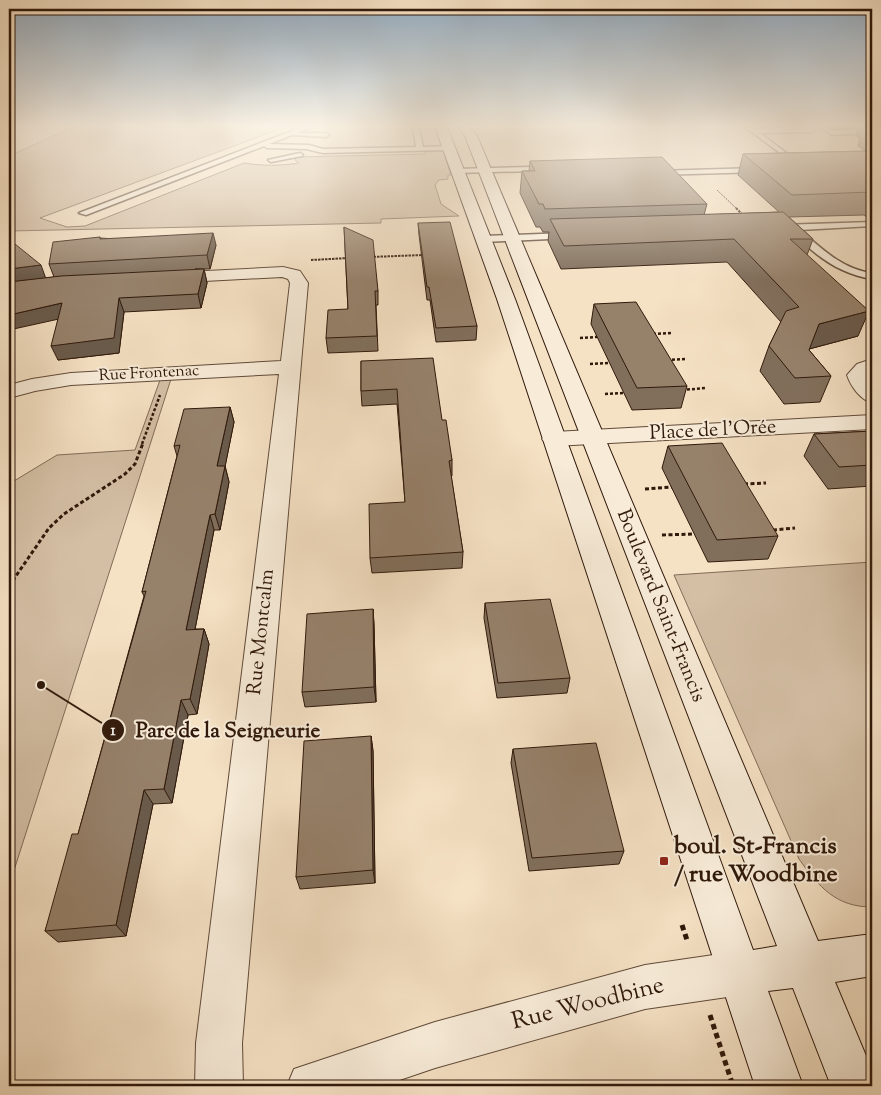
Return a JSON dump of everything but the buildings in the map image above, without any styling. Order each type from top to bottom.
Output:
[{"type":"street","name":"Boulevard Saint-Francis","points":[[459,178],[484,239],[779,1086]]},
{"type":"street","name":"Boulevard Saint-Francis","points":[[486,178],[855,1086]]},
{"type":"street","points":[[154,278],[277,272],[300,266]]},
{"type":"street","name":"Rue Montcalm","points":[[219,1086],[219,1043],[300,266]]},
{"type":"street","points":[[872,365],[864,368],[857,374],[860,382],[872,396]]},
{"type":"street","name":"Rue Frontenac","points":[[9,392],[32,385],[71,379],[290,367]]},
{"type":"street","name":"Place de l'Orée","points":[[554,439],[872,422]]},
{"type":"street","name":"Rue Woodbine","points":[[311,1086],[435,1045],[645,987],[872,955]]},
{"type":"lane","points":[[83,213],[173,178]]},
{"type":"lane","points":[[857,224],[872,236]]},
{"type":"lane","points":[[757,229],[872,224]]},
{"type":"lane","points":[[793,227],[832,262],[847,270],[872,276]]},
{"type":"lane","points":[[484,239],[581,235]]},
{"type":"path","points":[[705,178],[757,229]]},
{"type":"path","points":[[361,257],[427,254]]},
{"type":"path","points":[[300,266],[352,258]]},
{"type":"path","points":[[647,334],[671,333]]},
{"type":"path","points":[[663,360],[688,359]]},
{"type":"path","points":[[9,586],[28,556],[54,523],[64,514],[125,474],[135,464],[167,373]]},
{"type":"path","points":[[680,390],[706,388]]},
{"type":"path","points":[[599,394],[624,393]]},
{"type":"path","points":[[736,485],[766,483]]},
{"type":"path","points":[[640,489],[672,487]]},
{"type":"path","points":[[770,530],[795,528]]},
{"type":"path","points":[[660,536],[694,534]]},
{"type":"path","points":[[721,1050],[733,1086]]},
{"type":"shaded area","points":[[9,178],[147,178],[40,218],[67,227],[85,226],[206,178],[448,178],[439,180],[435,185],[441,204],[459,216],[381,219],[381,223],[9,231]]},
{"type":"shaded area","points":[[171,379],[9,886],[9,484],[57,455],[135,450],[160,380]]},
{"type":"shaded area","points":[[872,562],[872,907],[848,903],[830,894],[799,859],[674,575]]},
{"type":"place","name":"Parc de la Seigneurie","points":[[41,685]]},
{"type":"place","name":"boul. St-Francis / rue Woodbine","points":[[664,861]]}]
